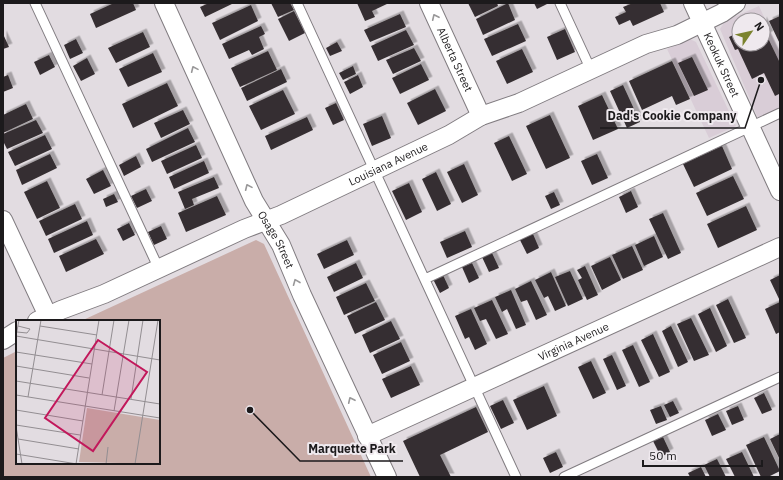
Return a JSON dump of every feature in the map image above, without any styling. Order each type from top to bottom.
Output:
[{"type":"street","name":"Osage Street","points":[[164,3],[254,201],[281,245],[302,295],[386,477]]},
{"type":"street","name":"Alberta Street","points":[[429,3],[480,116]]},
{"type":"street","name":"Keokuk Street","points":[[693,3],[780,191]]},
{"type":"street","name":"Louisiana Avenue","points":[[43,318],[104,294],[244,229],[267,221],[450,135],[480,116],[519,103],[646,44],[671,37],[722,14],[736,3]]},
{"type":"street","points":[[3,220],[43,318]]},
{"type":"street","name":"Virginia Avenue","points":[[367,436],[780,247]]},
{"type":"street","points":[[3,340],[16,332]]},
{"type":"lane","points":[[35,3],[159,269]]},
{"type":"lane","points":[[297,3],[516,477]]},
{"type":"lane","points":[[560,3],[591,70]]},
{"type":"lane","points":[[425,279],[780,113]]},
{"type":"lane","points":[[564,477],[780,377]]},
{"type":"shaded area","points":[[759,6],[762,12],[745,12]]},
{"type":"shaded area","points":[[731,18],[731,52],[771,52],[771,32],[780,52],[780,108],[758,118],[720,29],[725,21]]},
{"type":"shaded area","points":[[690,39],[696,42],[736,126],[709,138],[667,49]]},
{"type":"shaded area","points":[[256,240],[264,244],[371,477],[3,477],[3,358],[16,352],[16,464],[160,464],[160,320],[83,320]]},
{"type":"building","points":[[114,3],[133,3],[136,10],[96,28],[90,14]]},
{"type":"building","points":[[209,3],[234,3],[205,17],[200,7]]},
{"type":"building","points":[[271,3],[290,3],[294,10],[278,17]]},
{"type":"building","points":[[357,3],[389,3],[372,11],[375,17],[365,21]]},
{"type":"building","points":[[468,3],[497,3],[498,6],[475,17]]},
{"type":"building","points":[[508,3],[515,20],[483,35],[476,19]]},
{"type":"building","points":[[534,3],[549,3],[537,9]]},
{"type":"building","points":[[633,3],[660,3],[664,12],[633,26],[630,20],[619,25],[615,17],[626,12],[623,7]]},
{"type":"building","points":[[251,5],[258,21],[220,40],[212,23]]},
{"type":"building","points":[[294,11],[305,33],[289,41],[278,19]]},
{"type":"building","points":[[400,14],[406,27],[370,42],[364,30]]},
{"type":"building","points":[[780,16],[780,44],[771,25],[771,20]]},
{"type":"building","points":[[518,24],[526,41],[492,56],[484,39]]},
{"type":"building","points":[[261,26],[265,34],[259,37],[264,49],[252,55],[249,50],[229,59],[222,44]]},
{"type":"building","points":[[565,29],[575,52],[557,60],[547,37]]},
{"type":"building","points":[[406,30],[414,45],[378,61],[371,46]]},
{"type":"building","points":[[143,32],[150,47],[116,63],[108,48]]},
{"type":"building","points":[[3,34],[9,47],[3,49]]},
{"type":"building","points":[[76,39],[83,53],[70,59],[64,45]]},
{"type":"building","points":[[337,42],[342,51],[330,56],[326,48]]},
{"type":"building","points":[[771,44],[780,63],[780,98],[779,94],[775,96],[764,73],[752,79],[739,52],[771,52]]},
{"type":"building","points":[[414,48],[421,61],[393,74],[386,60]]},
{"type":"building","points":[[522,49],[533,72],[507,84],[496,61]]},
{"type":"building","points":[[268,51],[277,70],[240,87],[231,68]]},
{"type":"building","points":[[153,53],[162,72],[128,87],[119,69]]},
{"type":"building","points":[[49,55],[55,67],[40,75],[34,62]]},
{"type":"building","points":[[692,57],[708,90],[694,96],[678,63]]},
{"type":"building","points":[[87,58],[95,74],[81,81],[73,66]]},
{"type":"building","points":[[672,61],[690,99],[676,105],[672,96],[642,110],[629,81]]},
{"type":"building","points":[[421,64],[429,80],[400,94],[392,78]]},
{"type":"building","points":[[353,66],[356,74],[343,80],[339,73]]},
{"type":"building","points":[[281,69],[287,82],[247,101],[241,88]]},
{"type":"building","points":[[8,75],[13,88],[3,92],[3,77]]},
{"type":"building","points":[[358,75],[363,87],[350,94],[344,82]]},
{"type":"building","points":[[167,83],[178,106],[133,128],[122,104]]},
{"type":"building","points":[[623,85],[640,122],[627,128],[610,91]]},
{"type":"building","points":[[435,89],[446,111],[418,125],[407,103]]},
{"type":"building","points":[[283,90],[295,114],[261,130],[249,106]]},
{"type":"building","points":[[602,95],[618,129],[593,140],[578,106]]},
{"type":"building","points":[[336,103],[344,120],[333,125],[325,108]]},
{"type":"building","points":[[26,104],[33,119],[3,133],[3,115]]},
{"type":"building","points":[[183,110],[190,124],[161,138],[154,123]]},
{"type":"building","points":[[550,115],[570,158],[546,169],[526,126]]},
{"type":"building","points":[[382,116],[391,138],[372,146],[363,124]]},
{"type":"building","points":[[307,117],[313,130],[271,150],[265,136]]},
{"type":"building","points":[[36,120],[43,133],[7,149],[3,141],[3,134]]},
{"type":"building","points":[[188,128],[195,142],[152,162],[146,149]]},
{"type":"building","points":[[45,135],[52,149],[15,166],[8,152]]},
{"type":"building","points":[[509,136],[527,174],[512,181],[494,143]]},
{"type":"building","points":[[196,145],[202,158],[167,174],[161,161]]},
{"type":"building","points":[[722,146],[732,169],[694,187],[683,164]]},
{"type":"building","points":[[50,154],[57,168],[22,185],[16,170]]},
{"type":"building","points":[[597,154],[608,178],[592,185],[581,161]]},
{"type":"building","points":[[136,156],[141,167],[124,176],[119,165]]},
{"type":"building","points":[[204,161],[209,173],[174,189],[169,177]]},
{"type":"building","points":[[464,164],[478,195],[462,203],[447,172]]},
{"type":"building","points":[[103,170],[111,186],[94,194],[86,179]]},
{"type":"building","points":[[436,172],[451,204],[437,211],[422,179]]},
{"type":"building","points":[[733,176],[744,199],[707,216],[696,193]]},
{"type":"building","points":[[214,177],[219,188],[192,199],[194,205],[185,209],[178,192]]},
{"type":"building","points":[[47,181],[60,208],[37,219],[24,192]]},
{"type":"building","points":[[409,183],[422,212],[406,220],[392,191]]},
{"type":"building","points":[[146,189],[152,201],[137,208],[131,196]]},
{"type":"building","points":[[631,191],[638,207],[626,213],[619,197]]},
{"type":"building","points":[[554,192],[560,205],[551,209],[545,196]]},
{"type":"building","points":[[114,194],[118,202],[106,207],[103,199]]},
{"type":"building","points":[[217,196],[226,215],[186,232],[178,213]]},
{"type":"building","points":[[75,204],[82,219],[46,236],[39,221]]},
{"type":"building","points":[[746,206],[757,230],[718,248],[707,224]]},
{"type":"building","points":[[663,213],[681,253],[668,259],[649,219]]},
{"type":"building","points":[[87,221],[93,235],[54,253],[48,239]]},
{"type":"building","points":[[129,223],[135,235],[123,241],[117,229]]},
{"type":"building","points":[[161,226],[167,239],[154,245],[148,232]]},
{"type":"building","points":[[465,231],[472,247],[447,258],[440,242]]},
{"type":"building","points":[[533,234],[539,248],[527,254],[520,240]]},
{"type":"building","points":[[654,236],[663,257],[644,266],[635,245]]},
{"type":"building","points":[[96,239],[104,254],[66,272],[59,256]]},
{"type":"building","points":[[347,240],[354,255],[324,269],[317,254]]},
{"type":"building","points":[[632,246],[643,270],[623,279],[612,255]]},
{"type":"building","points":[[492,253],[499,268],[489,272],[482,257]]},
{"type":"building","points":[[610,257],[621,280],[602,290],[591,266]]},
{"type":"building","points":[[356,263],[363,278],[334,292],[327,277]]},
{"type":"building","points":[[472,263],[479,278],[469,283],[462,267]]},
{"type":"building","points":[[585,266],[598,295],[587,300],[578,280],[582,278],[577,270]]},
{"type":"building","points":[[570,271],[583,299],[568,306],[555,277]]},
{"type":"building","points":[[551,272],[566,306],[555,311],[548,296],[544,298],[535,280]]},
{"type":"building","points":[[443,275],[449,288],[440,293],[433,279]]},
{"type":"building","points":[[780,275],[780,301],[770,280]]},
{"type":"building","points":[[531,281],[547,315],[536,320],[527,300],[521,302],[515,289]]},
{"type":"building","points":[[366,283],[375,301],[344,315],[336,297]]},
{"type":"building","points":[[511,290],[526,325],[516,329],[507,309],[502,312],[495,297]]},
{"type":"building","points":[[728,299],[746,338],[734,343],[716,305]]},
{"type":"building","points":[[492,300],[508,334],[496,339],[486,319],[480,321],[474,308]]},
{"type":"building","points":[[376,302],[385,320],[355,334],[347,316]]},
{"type":"building","points":[[780,302],[780,332],[776,334],[765,309]]},
{"type":"building","points":[[710,308],[727,346],[716,352],[698,314]]},
{"type":"building","points":[[471,309],[487,344],[475,350],[469,337],[465,339],[455,316]]},
{"type":"building","points":[[691,318],[709,355],[694,361],[677,324]]},
{"type":"building","points":[[391,321],[400,339],[370,353],[362,335]]},
{"type":"building","points":[[671,326],[688,362],[678,367],[662,331]]},
{"type":"building","points":[[653,334],[670,372],[659,377],[641,340]]},
{"type":"building","points":[[401,342],[410,361],[382,374],[373,355]]},
{"type":"building","points":[[633,345],[650,382],[639,387],[622,350]]},
{"type":"building","points":[[612,355],[626,386],[617,390],[603,359]]},
{"type":"building","points":[[591,361],[606,393],[593,399],[578,367]]},
{"type":"building","points":[[411,366],[420,385],[391,398],[382,379]]},
{"type":"building","points":[[544,386],[557,416],[527,430],[513,400]]},
{"type":"building","points":[[764,393],[772,410],[762,414],[754,398]]},
{"type":"building","points":[[503,400],[514,423],[501,429],[490,406]]},
{"type":"building","points":[[673,401],[679,413],[670,417],[664,405]]},
{"type":"building","points":[[661,406],[667,420],[656,424],[650,410]]},
{"type":"building","points":[[738,406],[744,420],[732,425],[726,411]]},
{"type":"building","points":[[476,407],[488,432],[440,455],[451,477],[420,477],[403,441]]},
{"type":"building","points":[[718,414],[726,430],[712,436],[705,420]]},
{"type":"building","points":[[780,434],[780,460],[770,439]]},
{"type":"building","points":[[663,437],[670,452],[661,457],[653,441]]},
{"type":"building","points":[[764,437],[780,471],[768,477],[761,477],[746,445]]},
{"type":"building","points":[[556,452],[563,467],[550,473],[543,458]]},
{"type":"building","points":[[742,452],[754,477],[735,477],[726,459]]},
{"type":"building","points":[[717,459],[726,477],[710,477],[704,465]]},
{"type":"building","points":[[701,467],[706,477],[690,477],[688,473]]},
{"type":"place","name":"Dad's Cookie Company","points":[[761,80]]},
{"type":"place","name":"Marquette Park","points":[[250,410]]}]
